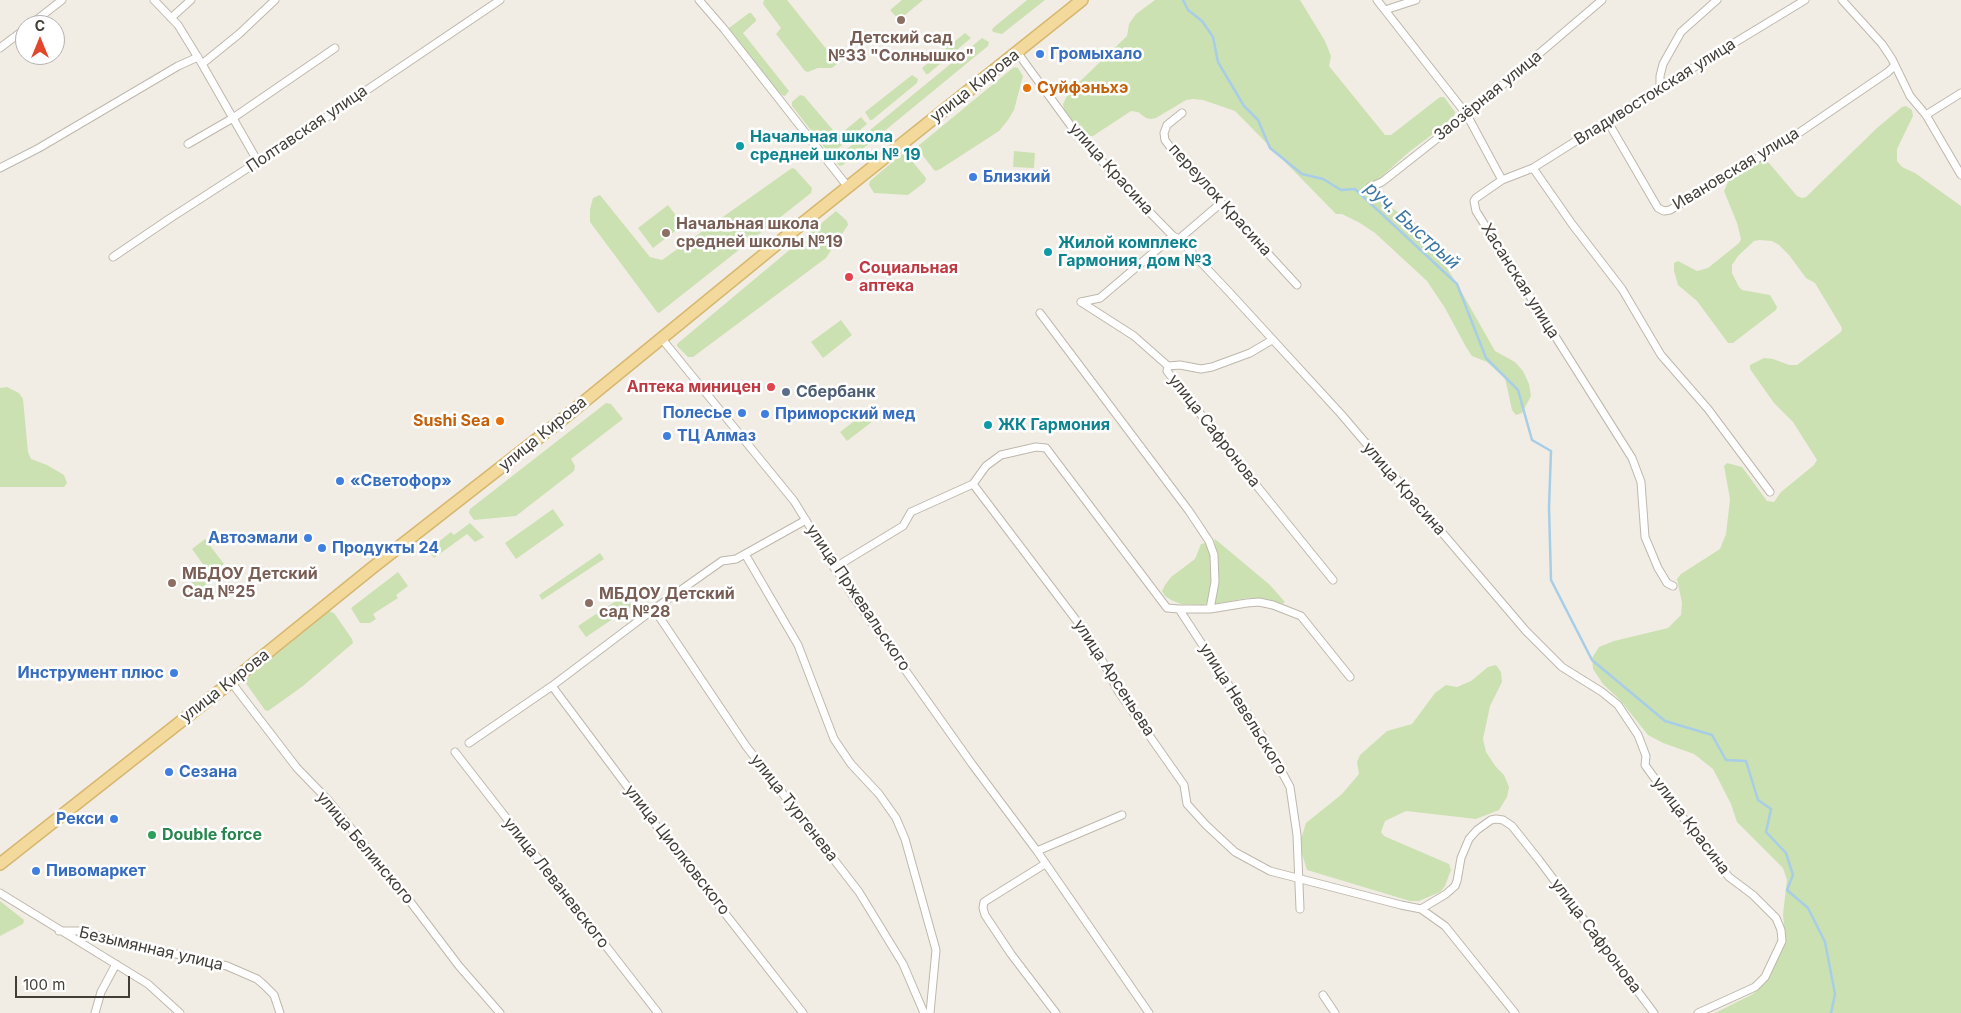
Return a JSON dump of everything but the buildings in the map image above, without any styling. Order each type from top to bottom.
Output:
[{"type":"main road","name":"улица Кирова","points":[[0,864],[231,682],[336,596],[453,506],[1082,0]]},
{"type":"street","points":[[43,15],[62,0]]},
{"type":"street","points":[[154,0],[178,25],[258,162]]},
{"type":"street","points":[[171,18],[191,0]]},
{"type":"street","points":[[0,168],[39,148],[178,66],[200,61],[240,34],[275,0]]},
{"type":"street","points":[[699,0],[724,28],[848,187]]},
{"type":"street","points":[[1377,0],[1467,115],[1502,180]]},
{"type":"street","points":[[1385,10],[1416,0]]},
{"type":"street","name":"Заозёрная улица","points":[[1370,186],[1382,182],[1467,115],[1602,0]]},
{"type":"street","points":[[1660,88],[1663,64],[1681,32],[1717,0]]},
{"type":"street","name":"Владивостокская улица","points":[[1502,180],[1533,168],[1805,0]]},
{"type":"street","points":[[1842,0],[1882,44],[1910,96],[1926,115],[1961,175]]},
{"type":"street","name":"Полтавская улица","points":[[113,257],[330,115],[495,1]]},
{"type":"street","points":[[0,48],[15,37]]},
{"type":"street","points":[[188,144],[233,118],[335,48]]},
{"type":"street","name":"улица Красина","points":[[1017,52],[1074,130],[1126,188],[1176,238],[1340,414],[1526,631],[1562,666],[1602,692],[1618,705],[1638,735],[1646,756],[1644,765],[1697,837],[1729,877],[1771,912],[1780,925],[1782,941],[1768,972],[1761,982],[1749,990],[1698,1013]]},
{"type":"street","name":"Ивановская улица","points":[[1608,122],[1658,208],[1664,211],[1670,210],[1786,141],[1888,72],[1895,65]]},
{"type":"street","points":[[1926,115],[1961,93]]},
{"type":"street","name":"переулок Красина","points":[[1182,113],[1167,125],[1164,133],[1171,148],[1297,286]]},
{"type":"street","points":[[1533,168],[1572,224],[1622,289],[1661,355],[1708,409],[1770,492]]},
{"type":"street","name":"Хасанская улица","points":[[1502,180],[1476,198],[1474,206],[1632,458],[1641,482],[1644,537],[1658,568],[1667,583],[1673,586]]},
{"type":"street","points":[[1176,238],[1221,203]]},
{"type":"street","name":"улица Сафронова","points":[[1176,238],[1100,298],[1081,302],[1134,336],[1168,366],[1167,371],[1333,580]]},
{"type":"street","points":[[1040,313],[1189,510],[1209,541],[1214,555],[1214,582],[1210,610]]},
{"type":"street","name":"улица Пржевальского","points":[[662,339],[780,482],[806,520],[834,568],[972,764],[1086,920],[1149,1013]]},
{"type":"street","points":[[1168,366],[1180,365],[1201,370],[1250,353],[1272,340]]},
{"type":"street","name":"улица Невельского","points":[[973,484],[986,466],[1001,455],[1028,448],[1046,448],[1167,608],[1179,609],[1264,739],[1290,787],[1297,835],[1298,879]]},
{"type":"street","points":[[834,568],[903,526],[911,512],[973,484]]},
{"type":"street","name":"улица Арсеньева","points":[[973,484],[1092,641],[1118,691],[1184,785],[1187,804],[1235,852],[1260,867],[1298,879]]},
{"type":"street","points":[[468,743],[552,686],[654,609],[722,561],[736,559],[806,520]]},
{"type":"street","points":[[745,554],[798,645],[834,739],[851,764],[885,802],[896,818],[905,839],[936,950],[930,1013]]},
{"type":"street","points":[[1179,609],[1210,610],[1247,602],[1260,602],[1301,616],[1350,677]]},
{"type":"street","name":"улица Тургенева","points":[[654,609],[746,746],[859,892],[902,964],[924,1013]]},
{"type":"street","name":"улица Белинского","points":[[231,682],[297,768],[328,800],[410,900],[459,966],[500,1013]]},
{"type":"street","name":"улица Циолковского","points":[[552,686],[662,833],[803,1013]]},
{"type":"street","name":"улица Леваневского","points":[[455,752],[658,1013]]},
{"type":"street","points":[[1037,851],[1122,814]]},
{"type":"street","name":"улица Сафронова","points":[[1421,909],[1446,894],[1455,886],[1461,858],[1469,839],[1477,830],[1491,820],[1503,820],[1512,826],[1539,860],[1654,1013]]},
{"type":"street","points":[[1046,864],[984,902],[983,908],[985,915],[1011,954],[1056,1013]]},
{"type":"street","points":[[1300,909],[1298,879],[1421,909],[1445,926],[1516,1013]]},
{"type":"street","points":[[0,893],[148,984],[180,1013]]},
{"type":"street","name":"Безымянная улица","points":[[59,930],[78,931],[227,966],[257,979],[264,985],[274,995],[280,1013]]},
{"type":"street","points":[[95,1013],[101,992],[116,964]]},
{"type":"street","points":[[1323,995],[1335,1013]]},
{"type":"green space","points":[[764,0],[787,0],[837,64],[832,68],[818,68],[808,72],[805,71],[776,34],[781,28],[763,4]]},
{"type":"green space","points":[[902,0],[923,0],[899,20],[890,10]]},
{"type":"green space","points":[[1027,0],[1045,0],[1002,34],[993,32],[994,27]]},
{"type":"green space","points":[[1155,0],[1300,0],[1325,41],[1331,56],[1329,66],[1385,135],[1391,135],[1440,97],[1444,97],[1455,112],[1453,119],[1409,152],[1370,187],[1370,194],[1422,229],[1457,284],[1495,351],[1515,362],[1523,371],[1529,384],[1531,396],[1522,413],[1516,415],[1512,410],[1505,378],[1487,362],[1472,356],[1445,308],[1427,281],[1375,233],[1342,214],[1336,214],[1235,111],[1203,100],[1193,99],[1186,100],[1156,118],[1151,119],[1138,112],[1131,111],[1093,136],[1087,136],[1076,126],[1064,109],[1063,104],[1066,98],[1072,89],[1127,36],[1129,24],[1136,14]]},
{"type":"green space","points":[[751,13],[756,21],[743,33],[789,91],[785,96],[760,71],[729,30],[729,28]]},
{"type":"green space","points":[[965,33],[971,38],[926,74],[922,68]]},
{"type":"green space","points":[[982,38],[989,42],[988,46],[843,165],[840,166],[837,163],[836,158]]},
{"type":"green space","points":[[1014,67],[1018,68],[1023,76],[1014,110],[1008,120],[999,131],[942,168],[934,170],[917,148],[918,146]]},
{"type":"green space","points":[[912,75],[918,79],[917,83],[870,120],[865,112]]},
{"type":"green space","points":[[800,95],[804,96],[838,136],[861,117],[867,124],[835,151],[832,153],[827,151],[792,106],[792,102]]},
{"type":"green space","points":[[1906,106],[1912,110],[1913,116],[1897,149],[1897,161],[1902,167],[1915,173],[1961,206],[1961,1013],[1715,1013],[1753,994],[1765,983],[1785,937],[1783,914],[1787,880],[1783,868],[1737,822],[1731,804],[1713,769],[1694,754],[1663,743],[1648,735],[1620,700],[1603,684],[1593,669],[1592,658],[1599,647],[1614,641],[1668,628],[1681,615],[1682,603],[1677,579],[1681,574],[1720,549],[1726,534],[1730,499],[1724,466],[1727,463],[1742,467],[1767,501],[1774,502],[1781,492],[1814,465],[1817,460],[1793,422],[1774,403],[1750,369],[1750,365],[1764,358],[1789,365],[1797,365],[1841,332],[1842,328],[1815,283],[1806,278],[1789,255],[1772,241],[1754,241],[1738,256],[1732,265],[1732,273],[1742,290],[1770,295],[1777,307],[1776,310],[1733,343],[1728,343],[1697,301],[1678,285],[1674,263],[1678,261],[1697,271],[1708,268],[1739,243],[1741,239],[1737,223],[1724,191],[1728,182],[1735,176],[1765,161],[1769,163],[1797,196],[1806,197],[1877,128],[1902,107]]},
{"type":"green space","points":[[1014,151],[1035,153],[1034,168],[1013,167]]},
{"type":"green space","points":[[903,153],[907,155],[926,178],[925,182],[908,195],[874,193],[869,185],[870,181]]},
{"type":"green space","points":[[792,168],[812,188],[811,193],[659,313],[590,222],[590,209],[593,198],[600,195],[650,257],[662,260]]},
{"type":"green space","points":[[668,205],[683,225],[653,248],[638,228]]},
{"type":"green space","points":[[836,211],[847,221],[848,225],[826,258],[693,357],[688,357],[677,346],[677,344]]},
{"type":"green space","points":[[841,320],[852,335],[823,358],[811,342]]},
{"type":"green space","points":[[7,387],[19,393],[23,399],[28,452],[31,459],[47,465],[64,475],[67,483],[64,487],[0,487],[0,388]]},
{"type":"green space","points":[[606,403],[611,404],[623,419],[571,459],[575,466],[574,471],[516,516],[474,520],[469,513],[470,509]]},
{"type":"green space","points":[[870,409],[877,418],[847,441],[840,432]]},
{"type":"green space","points":[[553,509],[564,525],[516,559],[505,543]]},
{"type":"green space","points":[[470,523],[484,537],[475,542],[467,534],[434,558],[428,550],[451,532],[454,535]]},
{"type":"green space","points":[[205,539],[224,564],[210,574],[192,549]]},
{"type":"green space","points":[[1215,539],[1270,585],[1285,602],[1282,604],[1262,598],[1248,598],[1215,604],[1217,554]]},
{"type":"green space","points":[[1205,543],[1211,555],[1211,582],[1208,603],[1204,605],[1181,604],[1165,596],[1162,591],[1171,577],[1195,559],[1201,544]]},
{"type":"green space","points":[[600,553],[604,559],[542,600],[539,595]]},
{"type":"green space","points":[[398,572],[408,586],[396,595],[398,598],[373,614],[376,619],[370,623],[360,623],[351,608]]},
{"type":"green space","points":[[202,575],[208,583],[186,600],[180,592]]},
{"type":"green space","points":[[625,595],[632,606],[586,637],[578,626]]},
{"type":"green space","points":[[329,611],[334,613],[353,643],[303,686],[268,711],[265,710],[245,680]]},
{"type":"green space","points":[[1496,665],[1501,672],[1502,682],[1490,706],[1483,739],[1486,752],[1504,775],[1509,787],[1507,797],[1499,810],[1476,819],[1406,811],[1385,821],[1381,832],[1384,836],[1449,864],[1451,870],[1445,886],[1440,892],[1419,901],[1410,901],[1307,870],[1302,854],[1301,839],[1306,823],[1342,794],[1359,774],[1357,762],[1360,755],[1387,731],[1412,724],[1435,693],[1446,685],[1457,687],[1471,681],[1488,667]]},
{"type":"green space","points":[[0,901],[24,920],[23,924],[0,936]]},
{"type":"waterway","name":"руч. Быстрый","points":[[1183,0],[1188,10],[1202,21],[1213,37],[1218,62],[1244,106],[1258,120],[1270,148],[1302,174],[1323,179],[1341,190],[1355,189],[1457,284],[1486,358],[1518,390],[1532,440],[1551,451],[1549,507],[1551,580],[1592,660],[1665,721],[1712,735],[1726,760],[1746,761],[1758,800],[1771,809],[1766,832],[1786,853],[1793,875],[1787,890],[1808,908],[1825,942],[1835,994],[1831,1013]]},
{"type":"place","name":"Детский сад №33 \"Солнышко\"","points":[[901,20]]},
{"type":"place","name":"Громыхало","points":[[1040,54]]},
{"type":"place","name":"Суйфэньхэ","points":[[1027,88]]},
{"type":"place","name":"Начальная школа средней школы № 19","points":[[740,146]]},
{"type":"place","name":"Близкий","points":[[973,177]]},
{"type":"place","name":"Начальная школа средней школы №19","points":[[666,233]]},
{"type":"place","name":"Жилой комплекс Гармония, дом №3","points":[[1048,252]]},
{"type":"place","name":"Социальная аптека","points":[[849,277]]},
{"type":"place","name":"Аптека миницен","points":[[771,387]]},
{"type":"place","name":"Сбербанк","points":[[786,392]]},
{"type":"place","name":"Полесье","points":[[742,413]]},
{"type":"place","name":"Приморский мед","points":[[765,414]]},
{"type":"place","name":"Sushi Sea","points":[[500,421]]},
{"type":"place","name":"ЖК Гармония","points":[[988,425]]},
{"type":"place","name":"ТЦ Алмаз","points":[[667,436]]},
{"type":"place","name":"«Светофор»","points":[[340,481]]},
{"type":"place","name":"Автоэмали","points":[[308,538]]},
{"type":"place","name":"Продукты 24","points":[[322,548]]},
{"type":"place","name":"МБДОУ Детский Сад №25","points":[[172,583]]},
{"type":"place","name":"МБДОУ Детский сад №28","points":[[589,603]]},
{"type":"place","name":"Инструмент плюс","points":[[174,673]]},
{"type":"place","name":"Сезана","points":[[169,772]]},
{"type":"place","name":"Рекси","points":[[114,819]]},
{"type":"place","name":"Double force","points":[[152,835]]},
{"type":"place","name":"Пивомаркет","points":[[36,871]]}]
